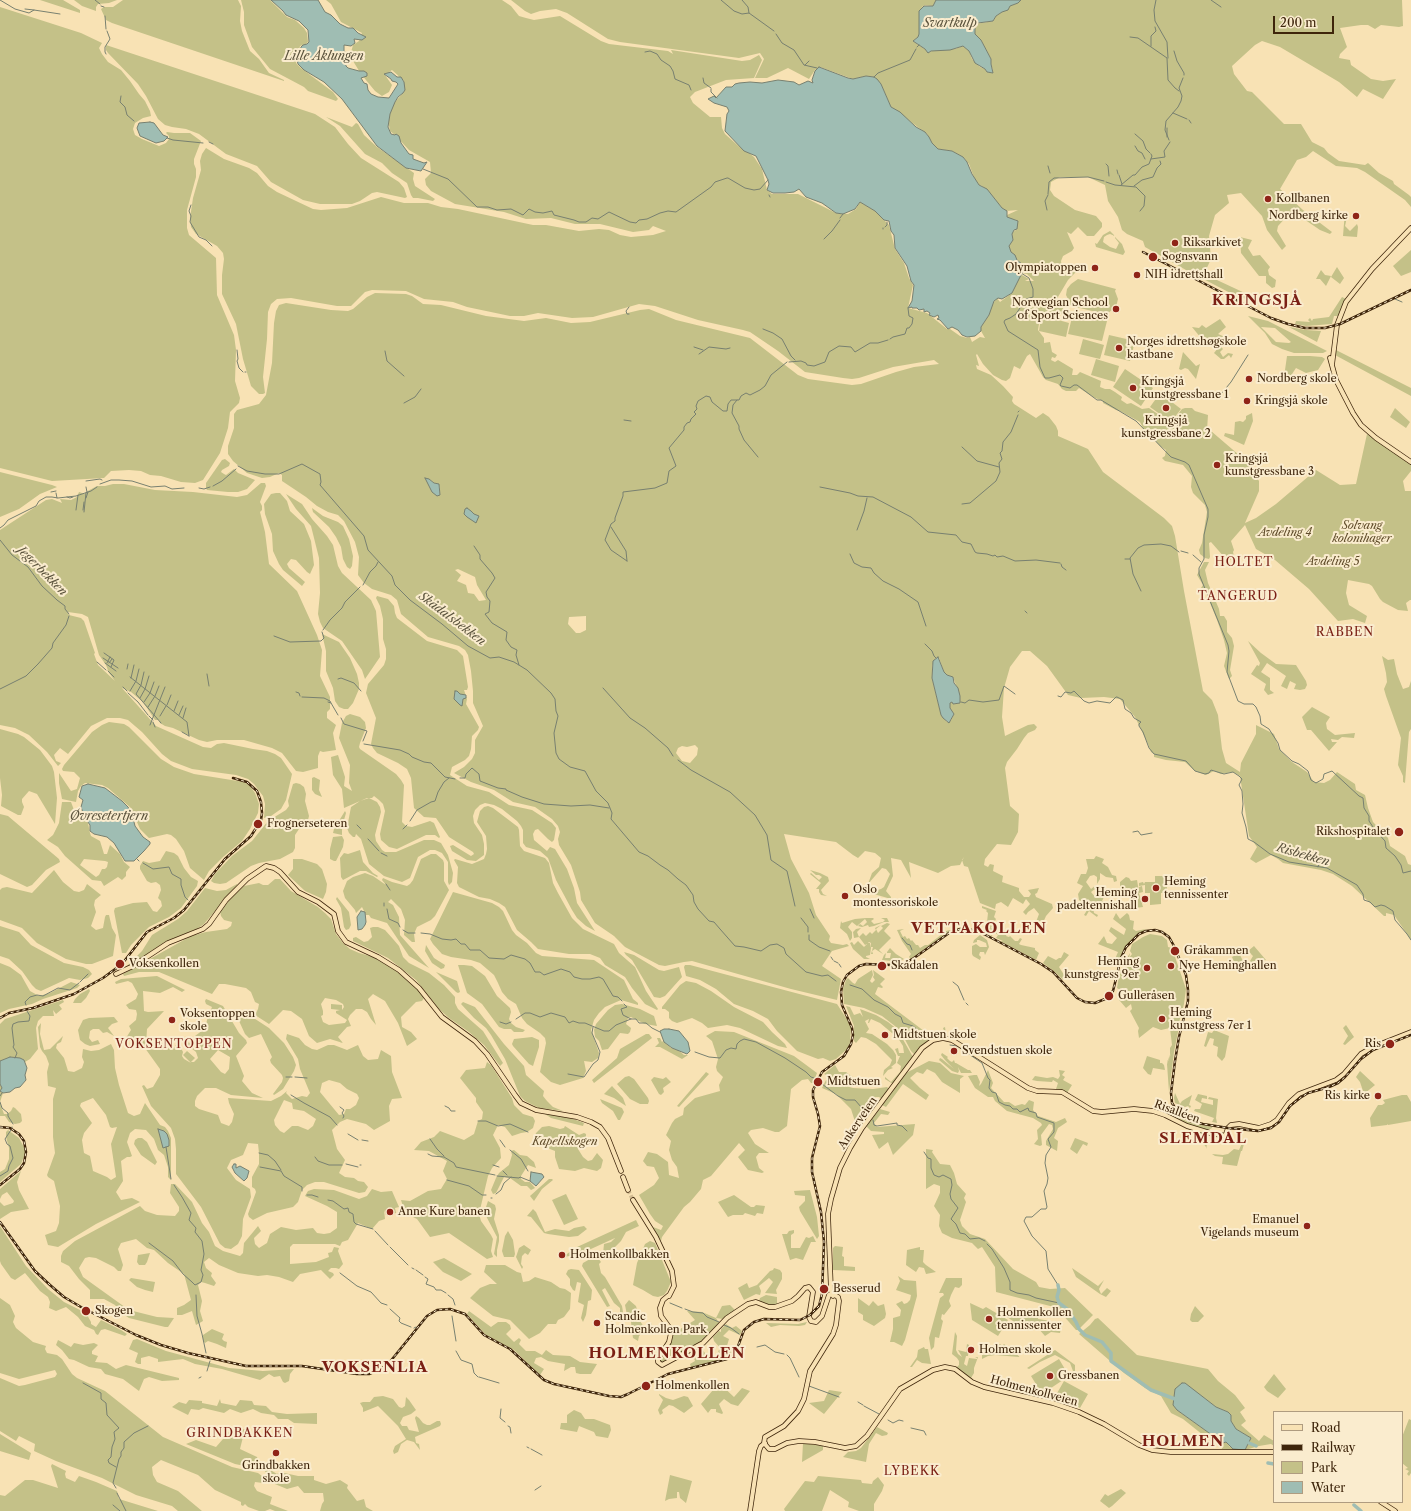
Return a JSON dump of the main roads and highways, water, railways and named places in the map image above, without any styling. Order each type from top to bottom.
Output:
[{"type":"main road","points":[[1411,228],[1371,270],[1348,300],[1338,321],[1334,348],[1331,355],[1332,365],[1338,384],[1361,425],[1411,462]]},
{"type":"main road","points":[[116,974],[133,966],[168,943],[205,928],[224,902],[239,886],[266,866],[278,871],[298,892],[318,902],[334,914],[337,928],[344,940],[350,945],[386,961],[413,983],[442,1017],[469,1036],[481,1047],[521,1103],[532,1109],[577,1117],[600,1127],[608,1138],[621,1171]]},
{"type":"main road","name":"Risalléen","points":[[1138,1110],[1157,1112],[1184,1125],[1225,1137],[1230,1126],[1237,1124],[1259,1128],[1269,1126],[1276,1121],[1289,1103],[1297,1096],[1336,1080],[1359,1056],[1370,1048],[1411,1032]]},
{"type":"main road","name":"Ankerveien","points":[[833,1294],[831,1287],[828,1214],[836,1179],[844,1158],[854,1141],[893,1088],[926,1045],[935,1039],[943,1038],[957,1043],[1033,1090],[1062,1092],[1089,1109],[1100,1112],[1138,1110]]},
{"type":"main road","points":[[623,1177],[628,1190]]},
{"type":"main road","points":[[633,1200],[656,1237],[672,1273],[674,1286],[660,1306],[660,1314],[670,1329],[671,1335],[668,1344],[658,1359],[658,1362],[662,1365],[703,1343],[730,1315],[751,1303],[775,1307],[792,1301],[800,1295],[805,1288],[809,1287],[813,1292],[809,1317],[814,1322],[818,1321],[822,1316],[828,1300],[833,1294],[838,1297],[839,1301],[835,1329],[810,1371],[802,1404],[797,1414],[791,1420],[765,1437],[765,1444],[760,1449],[750,1511]]},
{"type":"main road","name":"Holmenkollveien","points":[[765,1444],[774,1449],[787,1443],[799,1440],[845,1448],[856,1446],[866,1438],[900,1389],[933,1370],[945,1367],[956,1370],[972,1382],[986,1388],[1053,1403],[1076,1411],[1104,1424],[1139,1445],[1154,1450],[1172,1452],[1273,1452]]},
{"type":"main road","points":[[1383,1503],[1395,1511]]},
{"type":"water","name":"Lille Åklungen","points":[[271,0],[318,0],[325,12],[331,15],[340,24],[348,28],[353,28],[358,33],[366,37],[362,40],[354,39],[355,43],[351,46],[344,45],[344,51],[354,60],[345,60],[346,66],[348,68],[367,73],[367,76],[361,78],[364,83],[367,84],[368,90],[371,94],[378,97],[389,98],[398,84],[384,74],[391,72],[397,77],[401,77],[404,82],[405,90],[395,102],[390,114],[388,127],[391,134],[396,134],[399,136],[401,143],[409,154],[413,155],[413,159],[424,163],[427,162],[421,171],[406,168],[377,146],[342,99],[324,82],[304,70],[298,64],[297,60],[301,47],[309,42],[308,30],[299,21],[286,15]]},
{"type":"water","name":"Svartkulp","points":[[936,0],[1021,0],[1010,6],[1008,10],[996,16],[993,21],[976,24],[975,34],[981,40],[991,59],[993,73],[987,72],[975,63],[969,51],[963,46],[950,50],[931,51],[928,53],[925,49],[913,41],[919,34],[919,11],[924,6],[933,6]]},
{"type":"water","points":[[819,67],[848,78],[853,79],[866,76],[877,79],[881,84],[891,107],[900,112],[916,127],[925,132],[938,149],[952,151],[963,157],[979,185],[987,189],[1002,208],[1007,211],[1007,217],[1018,221],[1017,229],[1014,230],[1012,234],[1013,240],[1009,246],[1011,252],[1023,265],[1024,269],[1012,293],[1002,299],[998,298],[994,301],[989,315],[981,327],[981,331],[975,336],[967,337],[952,327],[948,329],[940,320],[937,319],[939,318],[938,315],[934,317],[929,315],[930,313],[927,311],[924,312],[924,309],[919,310],[912,307],[908,308],[912,301],[914,285],[911,281],[907,266],[895,248],[894,235],[891,231],[889,221],[884,220],[875,211],[860,202],[855,209],[843,214],[836,213],[822,203],[806,197],[799,189],[794,192],[785,193],[773,193],[767,190],[769,184],[768,180],[756,156],[744,151],[725,131],[727,114],[729,111],[727,107],[714,103],[708,99],[714,96],[716,98],[726,87],[732,87],[739,83],[762,83],[778,80],[794,82],[799,85],[808,81],[813,83],[812,80],[815,71]]},
{"type":"water","points":[[139,123],[154,123],[163,135],[168,137],[164,141],[156,143],[140,136],[137,128]]},
{"type":"water","points":[[425,478],[439,484],[440,495],[437,496],[432,492]]},
{"type":"water","points":[[467,508],[479,516],[476,523],[464,514],[465,509]]},
{"type":"water","points":[[938,657],[944,672],[953,677],[960,696],[960,703],[950,703],[950,708],[954,714],[949,723],[941,715],[932,678],[933,661]]},
{"type":"water","points":[[455,691],[466,695],[466,698],[463,699],[462,706],[454,699]]},
{"type":"water","name":"Øvresetertjern","points":[[88,784],[105,788],[122,801],[132,814],[135,826],[143,837],[150,842],[150,844],[134,861],[125,861],[114,843],[107,837],[94,834],[90,831],[90,825],[85,818],[81,807],[83,800],[79,797],[82,786]]},
{"type":"water","points":[[361,911],[365,912],[366,922],[362,929],[358,930],[357,917]]},
{"type":"water","points":[[669,1029],[679,1031],[688,1042],[690,1051],[687,1054],[672,1048],[664,1042],[660,1031]]},
{"type":"water","points":[[10,1057],[24,1060],[27,1068],[25,1075],[26,1080],[20,1087],[15,1088],[10,1092],[3,1093],[0,1091],[2,1088],[0,1084],[0,1061]]},
{"type":"water","points":[[158,1129],[167,1134],[169,1146],[163,1148]]},
{"type":"water","points":[[236,1164],[236,1168],[240,1166],[249,1171],[247,1178],[244,1181],[235,1173],[232,1167]]},
{"type":"water","points":[[531,1172],[542,1174],[544,1177],[536,1186],[530,1181]]},
{"type":"water","points":[[1182,1383],[1185,1383],[1216,1407],[1228,1412],[1231,1415],[1231,1421],[1236,1429],[1251,1438],[1245,1450],[1233,1449],[1226,1442],[1223,1443],[1177,1410],[1173,1405],[1175,1389]]},
{"type":"waterway","points":[[0,0],[15,9],[29,13],[34,10],[60,14]]},
{"type":"waterway","points":[[95,0],[100,4]]},
{"type":"waterway","points":[[721,0],[734,11],[742,14],[749,13],[774,31]]},
{"type":"waterway","points":[[742,0],[748,7],[749,13]]},
{"type":"waterway","points":[[1156,0],[1154,10],[1155,21],[1167,42],[1168,58]]},
{"type":"waterway","points":[[1211,0],[1221,7]]},
{"type":"waterway","points":[[25,9],[34,10]]},
{"type":"waterway","points":[[105,16],[106,29]]},
{"type":"waterway","points":[[1151,46],[1151,36],[1156,31],[1155,27]]},
{"type":"waterway","points":[[106,54],[105,47],[110,39],[107,31]]},
{"type":"waterway","points":[[776,34],[782,43],[794,50],[804,65],[817,68]]},
{"type":"waterway","points":[[1130,37],[1138,38],[1167,58],[1168,80],[1179,91]]},
{"type":"waterway","points":[[874,77],[878,73],[910,60],[916,49]]},
{"type":"waterway","points":[[645,52],[650,51],[657,54],[661,60],[670,66],[675,79],[689,85],[691,90]]},
{"type":"waterway","points":[[1174,51],[1184,75]]},
{"type":"waterway","points":[[805,65],[809,61]]},
{"type":"waterway","points":[[703,78],[704,83],[711,88]]},
{"type":"waterway","points":[[1169,140],[1165,130],[1166,121],[1181,101],[1182,96],[1179,88],[1183,78]]},
{"type":"waterway","points":[[711,89],[711,92],[717,98]]},
{"type":"waterway","points":[[121,96],[120,102],[125,107],[127,115],[134,121]]},
{"type":"waterway","points":[[1173,113],[1187,119]]},
{"type":"waterway","points":[[1167,128],[1167,137]]},
{"type":"waterway","points":[[1135,134],[1143,141],[1146,149],[1150,153]]},
{"type":"waterway","points":[[167,138],[203,143]]},
{"type":"waterway","points":[[209,142],[213,144]]},
{"type":"waterway","points":[[1151,159],[1165,157],[1164,151],[1170,142]]},
{"type":"waterway","points":[[1135,146],[1138,151],[1142,153],[1145,159]]},
{"type":"waterway","points":[[1121,185],[1135,175],[1142,167],[1149,164],[1152,156],[1151,154]]},
{"type":"waterway","points":[[1134,186],[1142,180],[1153,177],[1157,168],[1161,164],[1160,161]]},
{"type":"waterway","points":[[1106,164],[1108,166],[1109,176]]},
{"type":"waterway","points":[[1048,166],[1050,173]]},
{"type":"waterway","points":[[423,169],[448,179],[477,207],[488,207],[497,210],[511,209],[523,215],[529,209],[535,212],[543,213],[552,211],[554,215],[579,222],[586,222],[592,218],[598,219],[609,212],[630,222],[636,223],[639,220],[647,219],[660,213],[668,211],[676,212],[711,187],[715,182],[727,178],[745,188],[754,190],[760,189],[768,180]]},
{"type":"waterway","points":[[1117,170],[1118,174]]},
{"type":"waterway","points":[[1119,175],[1122,184]]},
{"type":"waterway","points":[[1048,194],[1049,182],[1054,178],[1088,177],[1104,181]]},
{"type":"waterway","points":[[1106,182],[1115,185],[1136,187],[1145,196],[1144,206],[1140,211]]},
{"type":"waterway","points":[[1047,210],[1045,201],[1048,195]]},
{"type":"waterway","points":[[191,205],[189,211],[191,216],[190,222],[199,237],[206,240],[212,246]]},
{"type":"waterway","points":[[840,218],[843,214]]},
{"type":"waterway","points":[[824,239],[840,220]]},
{"type":"waterway","points":[[885,227],[887,222]]},
{"type":"waterway","points":[[1021,273],[1029,278],[1033,289],[1033,297],[1026,299],[1016,314],[1004,322],[1008,331],[1038,350],[1040,367],[1045,378],[1060,375],[1063,378],[1060,385],[1061,386],[1070,388],[1077,385],[1097,400],[1101,400],[1136,421],[1171,457],[1189,465],[1208,509],[1208,517],[1204,535],[1204,559],[1199,568],[1199,574],[1228,645],[1229,651],[1227,672],[1238,701],[1244,704],[1253,704],[1256,707],[1260,716],[1261,724],[1269,729],[1278,743],[1280,750],[1292,761],[1308,771],[1311,780],[1316,783],[1323,779],[1324,774],[1332,771],[1363,798],[1364,808],[1369,816],[1369,821],[1385,841],[1386,848],[1395,856],[1401,865],[1403,873],[1411,871]]},
{"type":"waterway","points":[[1395,299],[1402,302]]},
{"type":"waterway","points":[[629,307],[626,311],[627,314],[629,314]]},
{"type":"waterway","points":[[890,339],[905,334],[907,328],[909,328],[912,324],[913,318],[909,316],[908,308]]},
{"type":"waterway","points":[[763,329],[782,339],[791,356],[795,360]]},
{"type":"waterway","points":[[789,362],[801,361],[807,365],[814,366],[825,362],[829,352],[839,346],[851,347],[855,352],[870,343],[878,343],[888,340]]},
{"type":"waterway","points":[[694,347],[703,350]]},
{"type":"waterway","points":[[699,354],[709,347],[730,348]]},
{"type":"waterway","points":[[237,350],[237,361],[239,368],[243,372]]},
{"type":"waterway","points":[[385,351],[387,361],[404,376]]},
{"type":"waterway","points":[[1217,399],[1231,382],[1248,355]]},
{"type":"waterway","points":[[627,561],[611,550],[605,540],[611,524],[615,521],[623,492],[655,488],[667,483],[669,471],[676,466],[669,448],[684,430],[687,423],[690,422],[696,414],[694,412],[697,409],[696,406],[698,401],[706,396],[710,397],[712,402],[723,411],[727,411],[728,404],[731,400],[739,400],[741,396],[746,393],[750,395],[760,390],[765,386],[771,375],[787,362]]},
{"type":"waterway","points":[[404,403],[415,397],[421,389]]},
{"type":"waterway","points":[[737,400],[733,405],[732,413],[744,440],[758,457]]},
{"type":"waterway","points":[[962,504],[970,503],[996,481],[1000,472],[999,463],[1002,459],[1000,453],[1002,451],[1003,442],[1011,432],[1018,415]]},
{"type":"waterway","points":[[624,420],[631,421]]},
{"type":"waterway","points":[[962,447],[977,461],[999,467]]},
{"type":"waterway","name":"Skådalsbekken","points":[[238,466],[247,471],[265,474],[279,474],[302,464],[320,474],[320,485],[364,536],[368,550],[392,576],[395,585],[410,600],[468,646],[490,658],[499,657],[514,662],[527,670],[551,693],[555,699],[558,716],[554,733],[556,753],[559,759],[570,767],[585,771],[596,791],[608,803],[612,813],[611,819],[639,852],[648,856],[668,870],[686,885],[693,895],[694,902],[698,909],[709,921],[714,922],[735,946],[761,951],[770,945],[777,944],[784,948],[786,954],[806,972],[822,976],[828,975],[836,981]]},
{"type":"waterway","name":"Skådalsbekken","points":[[213,486],[222,481],[236,469]]},
{"type":"waterway","points":[[86,481],[102,480]]},
{"type":"waterway","name":"Skådalsbekken","points":[[100,484],[111,480],[119,480],[132,481],[151,487],[165,486],[172,489],[184,488]]},
{"type":"waterway","name":"Skådalsbekken","points":[[86,487],[87,492]]},
{"type":"waterway","name":"Skådalsbekken","points":[[0,528],[8,520],[36,506],[39,501],[46,497],[58,498],[76,496],[91,491],[97,487]]},
{"type":"waterway","name":"Skådalsbekken","points":[[199,488],[204,489],[210,487]]},
{"type":"waterway","points":[[820,487],[858,496],[873,497],[911,517],[928,532],[956,535],[962,542],[971,544],[977,553],[993,556],[995,555],[997,557],[1003,556],[1015,561],[1036,560],[1060,563]]},
{"type":"waterway","points":[[51,492],[56,491]]},
{"type":"waterway","name":"Skådalsbekken","points":[[86,498],[88,492]]},
{"type":"waterway","name":"Skådalsbekken","points":[[56,493],[57,498]]},
{"type":"waterway","points":[[84,512],[86,493]]},
{"type":"waterway","points":[[76,510],[78,495]]},
{"type":"waterway","name":"Skådalsbekken","points":[[67,497],[73,497]]},
{"type":"waterway","points":[[857,530],[867,498]]},
{"type":"waterway","points":[[83,510],[84,502]]},
{"type":"waterway","points":[[611,527],[626,551],[627,561]]},
{"type":"waterway","name":"Jegerbekken","points":[[0,540],[12,555],[28,567],[42,586],[65,606],[65,609],[69,614]]},
{"type":"waterway","points":[[1141,591],[1133,574],[1130,558],[1138,548],[1144,545],[1161,544],[1171,546],[1179,552]]},
{"type":"waterway","points":[[474,546],[480,555],[480,559],[495,578],[486,592],[490,601],[489,612],[485,614],[492,623],[507,632],[506,640],[511,647],[517,650],[516,655],[519,665]]},
{"type":"waterway","points":[[1181,551],[1188,553]]},
{"type":"waterway","points":[[850,554],[854,563],[862,567],[871,568],[883,581],[899,589],[918,602],[926,626]]},
{"type":"waterway","points":[[1193,555],[1201,562]]},
{"type":"waterway","points":[[1125,559],[1130,559]]},
{"type":"waterway","points":[[363,585],[370,572],[378,562]]},
{"type":"waterway","points":[[1061,564],[1066,570]]},
{"type":"waterway","points":[[323,630],[330,620],[342,608],[345,602],[360,587]]},
{"type":"waterway","name":"Jegerbekken","points":[[0,689],[26,676],[38,664],[52,648],[53,643],[66,625],[69,616]]},
{"type":"waterway","points":[[274,636],[290,642],[321,641],[324,638],[322,632]]},
{"type":"waterway","points":[[925,644],[936,658]]},
{"type":"waterway","points":[[104,653],[114,660],[111,667]]},
{"type":"waterway","points":[[107,663],[110,657]]},
{"type":"waterway","points":[[103,658],[118,668]]},
{"type":"waterway","points":[[109,663],[112,659]]},
{"type":"waterway","points":[[97,662],[106,670]]},
{"type":"waterway","points":[[105,663],[116,671]]},
{"type":"waterway","points":[[127,669],[128,664]]},
{"type":"waterway","points":[[131,678],[134,665]]},
{"type":"waterway","points":[[130,691],[136,681],[139,669]]},
{"type":"waterway","points":[[108,671],[114,677]]},
{"type":"waterway","points":[[144,672],[141,685],[136,694],[161,723]]},
{"type":"waterway","points":[[207,674],[209,686]]},
{"type":"waterway","points":[[140,698],[145,689],[149,676]]},
{"type":"waterway","points":[[130,677],[187,722],[189,736]]},
{"type":"waterway","points":[[338,679],[341,678],[354,683],[361,691]]},
{"type":"waterway","points":[[144,702],[150,693],[154,682]]},
{"type":"waterway","points":[[148,707],[159,686]]},
{"type":"waterway","name":"Risbekken","points":[[961,702],[965,703],[969,700],[983,702],[999,700],[1004,686],[1015,694]]},
{"type":"waterway","points":[[123,687],[127,691]]},
{"type":"waterway","points":[[150,725],[165,687]]},
{"type":"waterway","points":[[603,688],[630,718],[645,728],[668,748],[673,756]]},
{"type":"waterway","name":"Risbekken","points":[[1058,696],[1061,697],[1065,692],[1071,693],[1074,691],[1084,701],[1089,703],[1097,701],[1110,703],[1117,697],[1123,700],[1125,709],[1131,713],[1134,718],[1141,722],[1139,726],[1149,748],[1154,754],[1186,761],[1195,771],[1205,774],[1209,773],[1211,770],[1224,774],[1233,772],[1239,776],[1242,779],[1239,785],[1242,791],[1242,813],[1248,839],[1270,854],[1289,862],[1327,868],[1357,885],[1363,894],[1364,900],[1370,902],[1375,907],[1381,905],[1393,911],[1395,920],[1411,940]]},
{"type":"waterway","points":[[296,692],[299,693],[300,696]]},
{"type":"waterway","points":[[128,693],[138,702],[148,715]]},
{"type":"waterway","points":[[167,705],[171,695]]},
{"type":"waterway","points":[[302,697],[324,698],[331,703]]},
{"type":"waterway","points":[[174,711],[178,701]]},
{"type":"waterway","points":[[328,702],[331,703],[338,715]]},
{"type":"waterway","points":[[160,716],[166,706]]},
{"type":"waterway","points":[[179,715],[183,706]]},
{"type":"waterway","points":[[183,718],[186,708]]},
{"type":"waterway","points":[[149,716],[153,720]]},
{"type":"waterway","points":[[341,718],[344,724],[367,731],[363,741]]},
{"type":"waterway","points":[[153,722],[155,727]]},
{"type":"waterway","points":[[182,732],[189,736]]},
{"type":"waterway","points":[[364,744],[400,750],[412,757],[431,763],[445,777],[455,779]]},
{"type":"waterway","points":[[678,760],[691,770],[730,792],[755,815],[767,835],[771,860],[787,871],[795,906]]},
{"type":"waterway","points":[[460,778],[465,778],[466,774],[472,768],[479,774],[480,781],[498,788],[506,789],[522,797],[544,804],[571,806],[590,805],[609,808]]},
{"type":"waterway","points":[[410,821],[417,810],[435,801],[444,782],[449,778]]},
{"type":"waterway","points":[[357,825],[361,829]]},
{"type":"waterway","points":[[403,829],[407,825]]},
{"type":"waterway","points":[[1133,832],[1138,831],[1141,835],[1152,833]]},
{"type":"waterway","points":[[368,839],[379,851]]},
{"type":"waterway","points":[[381,853],[387,856]]},
{"type":"waterway","name":"Risbekken","points":[[1318,867],[1320,860]]},
{"type":"waterway","points":[[143,863],[153,869],[169,867],[172,874],[181,879],[181,885],[185,897],[188,900]]},
{"type":"waterway","points":[[386,884],[390,890]]},
{"type":"waterway","points":[[387,909],[389,919],[398,923],[400,927]]},
{"type":"waterway","points":[[810,909],[814,918]]},
{"type":"waterway","points":[[801,918],[808,927],[808,932]]},
{"type":"waterway","points":[[403,930],[408,933],[415,933]]},
{"type":"waterway","points":[[421,933],[430,934],[442,939],[456,939],[461,944],[465,944],[470,950],[480,950],[489,958],[504,959],[511,955],[525,959],[530,963],[535,972],[540,972],[544,975],[561,969],[570,972],[574,977],[582,979],[599,977],[603,979],[613,996],[618,997],[622,1001]]},
{"type":"waterway","points":[[809,935],[809,940],[819,947],[830,951]]},
{"type":"waterway","points":[[902,938],[907,944],[910,945],[912,950]]},
{"type":"waterway","points":[[834,961],[838,963]]},
{"type":"waterway","points":[[80,982],[88,974]]},
{"type":"waterway","points":[[953,982],[958,986],[964,1000]]},
{"type":"waterway","points":[[26,1005],[25,1002],[30,997],[37,995],[43,996],[58,988],[70,990],[79,983]]},
{"type":"waterway","name":"Skådalsbekken","points":[[850,985],[862,989],[874,1000],[888,1007],[895,1014],[901,1017],[903,1023],[913,1026],[928,1039]]},
{"type":"waterway","points":[[624,1004],[627,1007],[621,1009],[623,1015],[631,1019],[636,1019],[639,1023],[646,1023],[660,1032]]},
{"type":"waterway","points":[[15,1058],[17,1053],[13,1047],[13,1024],[29,1021],[30,1016],[27,1011]]},
{"type":"waterway","points":[[516,1019],[525,1013],[530,1013],[540,1017],[551,1013],[565,1017],[569,1023],[573,1021],[585,1023],[604,1031],[609,1031],[616,1025],[631,1019]]},
{"type":"waterway","points":[[500,1022],[506,1024],[511,1022]]},
{"type":"waterway","points":[[568,1074],[584,1077],[593,1064],[598,1060],[600,1052],[592,1033],[593,1027]]},
{"type":"waterway","points":[[695,1052],[709,1057],[720,1058],[726,1050],[731,1048],[736,1049],[737,1044],[744,1039],[756,1042],[785,1058],[814,1078]]},
{"type":"waterway","name":"Skådalsbekken","points":[[950,1045],[957,1046],[982,1063],[990,1080],[989,1088],[992,1092],[996,1093],[999,1102],[1010,1106],[1013,1109],[1017,1109],[1020,1112],[1028,1108],[1029,1111],[1036,1113],[1037,1117],[1054,1123],[1054,1132],[1048,1139],[1051,1147],[1046,1155],[1045,1163],[1048,1178],[1044,1191],[1047,1207],[1046,1209],[1041,1209],[1032,1217],[1026,1217],[1024,1221],[1032,1236],[1046,1251],[1048,1269],[1058,1285]]},
{"type":"waterway","points":[[286,1077],[292,1077]]},
{"type":"waterway","points":[[295,1077],[307,1078]]},
{"type":"waterway","points":[[822,1084],[846,1100],[855,1100],[868,1115]]},
{"type":"waterway","points":[[291,1095],[330,1117],[337,1125]]},
{"type":"waterway","points":[[0,1102],[2,1108],[8,1113],[8,1116],[13,1124]]},
{"type":"waterway","points":[[445,1106],[451,1111],[455,1111]]},
{"type":"waterway","points":[[340,1107],[344,1110],[342,1113],[344,1116],[343,1118]]},
{"type":"waterway","points":[[873,1120],[874,1125],[877,1126],[897,1123],[897,1125],[902,1126],[907,1131]]},
{"type":"waterway","points":[[478,1121],[486,1121],[498,1126],[510,1124],[528,1132]]},
{"type":"waterway","points":[[0,1176],[8,1171],[13,1158],[10,1146],[7,1144],[5,1139],[11,1130]]},
{"type":"waterway","points":[[348,1134],[358,1140]]},
{"type":"waterway","points":[[430,1139],[444,1156]]},
{"type":"waterway","points":[[362,1140],[368,1141]]},
{"type":"waterway","points":[[500,1140],[505,1147]]},
{"type":"waterway","points":[[166,1147],[171,1179]]},
{"type":"waterway","points":[[510,1150],[521,1159],[528,1171]]},
{"type":"waterway","points":[[924,1152],[928,1158],[931,1159],[931,1168],[934,1175],[939,1177],[943,1175],[951,1179],[951,1199],[958,1208],[951,1219],[956,1224],[960,1233],[965,1234],[970,1239],[979,1238],[985,1241]]},
{"type":"waterway","points":[[259,1153],[268,1155],[275,1161],[281,1170]]},
{"type":"waterway","points":[[428,1154],[432,1156],[444,1157],[454,1163],[456,1167],[495,1175]]},
{"type":"waterway","points":[[315,1157],[318,1161],[329,1165],[342,1165]]},
{"type":"waterway","points":[[346,1164],[358,1167]]},
{"type":"waterway","points":[[493,1165],[499,1167]]},
{"type":"waterway","points":[[260,1167],[281,1171],[284,1176],[302,1187],[302,1191]]},
{"type":"waterway","points":[[503,1171],[507,1175]]},
{"type":"waterway","points":[[497,1176],[520,1177],[530,1181]]},
{"type":"waterway","points":[[496,1194],[501,1190],[504,1183],[511,1177]]},
{"type":"waterway","points":[[447,1180],[469,1186],[482,1195],[486,1195]]},
{"type":"waterway","points":[[149,1243],[173,1261],[183,1274],[195,1285],[201,1282],[203,1275],[201,1270],[204,1254],[202,1241],[195,1232],[196,1228],[189,1220],[191,1213],[174,1185]]},
{"type":"waterway","points":[[307,1195],[318,1197]]},
{"type":"waterway","points":[[328,1200],[333,1201],[344,1209],[348,1208],[349,1212],[353,1214],[354,1222],[356,1224],[373,1229]]},
{"type":"waterway","points":[[375,1231],[388,1245]]},
{"type":"waterway","points":[[987,1244],[1004,1268],[1010,1282],[1010,1290],[1059,1303]]},
{"type":"waterway","points":[[390,1247],[408,1265]]},
{"type":"waterway","points":[[416,1270],[423,1275]]},
{"type":"waterway","points":[[340,1273],[357,1286],[371,1292],[381,1303],[387,1305]]},
{"type":"waterway","points":[[425,1277],[428,1279],[426,1284],[434,1287],[436,1290],[441,1290],[446,1293]]},
{"type":"waterway","points":[[1058,1285],[1059,1290],[1057,1297],[1059,1303],[1067,1309],[1079,1329],[1085,1335],[1102,1342],[1111,1353],[1111,1361],[1151,1390],[1175,1399]]},
{"type":"waterway","points":[[196,1295],[197,1316],[206,1353]]},
{"type":"waterway","points":[[448,1295],[453,1299],[455,1305]]},
{"type":"waterway","points":[[670,1303],[682,1308]]},
{"type":"waterway","points":[[390,1309],[400,1318],[399,1321],[401,1323],[411,1327]]},
{"type":"waterway","points":[[685,1309],[703,1313],[707,1317],[719,1322]]},
{"type":"waterway","points":[[452,1316],[456,1341]]},
{"type":"waterway","points":[[724,1325],[739,1334]]},
{"type":"waterway","points":[[757,1347],[765,1345],[775,1352],[784,1354]]},
{"type":"waterway","points":[[456,1351],[461,1360],[472,1364],[474,1373],[478,1377]]},
{"type":"waterway","points":[[787,1355],[799,1377]]},
{"type":"waterway","points":[[207,1371],[210,1361]]},
{"type":"waterway","points":[[479,1377],[499,1383]]},
{"type":"waterway","points":[[83,1383],[101,1393],[101,1399],[106,1403],[107,1415],[119,1428],[114,1432],[115,1439],[111,1457],[108,1460],[109,1463],[116,1467]]},
{"type":"waterway","points":[[809,1386],[839,1397]]},
{"type":"waterway","points":[[858,1402],[863,1405]]},
{"type":"waterway","points":[[864,1406],[879,1414]]},
{"type":"waterway","points":[[501,1409],[500,1418],[505,1422]]},
{"type":"waterway","points":[[888,1420],[893,1423],[899,1420],[903,1421]]},
{"type":"waterway","points":[[116,1488],[113,1483],[121,1452],[124,1448],[124,1442],[134,1433],[148,1426]]},
{"type":"waterway","points":[[508,1426],[510,1427],[511,1433]]},
{"type":"waterway","points":[[911,1428],[924,1431],[926,1435]]},
{"type":"waterway","points":[[1249,1443],[1256,1446]]},
{"type":"waterway","points":[[531,1449],[542,1455]]},
{"type":"waterway","points":[[1268,1463],[1273,1464]]},
{"type":"waterway","points":[[535,1490],[541,1486]]},
{"type":"waterway","points":[[117,1493],[126,1511]]},
{"type":"waterway","points":[[113,1505],[120,1511]]},
{"type":"waterway","points":[[1354,1505],[1361,1511]]},
{"type":"tunnel","points":[[628,1190],[633,1200]]},
{"type":"railway","points":[[1143,252],[1271,318],[1305,328],[1325,328],[1340,324],[1411,290]]},
{"type":"railway","points":[[0,1018],[9,1013],[33,1008],[74,994],[103,978],[122,964],[147,932],[174,918],[184,910],[225,859],[251,836],[261,820],[261,802],[257,791],[247,782],[233,778]]},
{"type":"railway","points":[[0,1222],[35,1271],[64,1297],[136,1335],[161,1345],[188,1353],[246,1366],[302,1366],[357,1374],[369,1374],[381,1369],[389,1363],[427,1316],[437,1310],[450,1309],[465,1314],[484,1335],[510,1349],[544,1380],[554,1384],[609,1396],[621,1397],[668,1374],[727,1359],[733,1355],[737,1349],[744,1330],[754,1322],[764,1319],[800,1320],[810,1315],[819,1306],[822,1294],[824,1242],[821,1212],[812,1172],[812,1158],[820,1126],[813,1097],[813,1090],[822,1072],[844,1056],[851,1044],[853,1035],[852,1028],[842,1005],[841,992],[843,982],[847,975],[859,966],[866,964],[893,965],[905,963],[949,933],[960,929],[972,930],[984,934],[1041,964],[1053,972],[1077,998],[1085,1002],[1095,1003],[1105,999],[1113,991],[1121,958],[1126,947],[1139,934],[1146,931],[1155,930],[1162,932],[1169,937],[1174,946],[1186,975],[1188,990],[1188,1001],[1175,1061],[1171,1093],[1172,1103],[1179,1114],[1190,1121],[1228,1128],[1258,1131],[1271,1128],[1279,1122],[1290,1106],[1300,1098],[1308,1093],[1338,1083],[1361,1059],[1373,1050],[1411,1035]]},
{"type":"railway","points":[[0,1127],[10,1128],[19,1134],[24,1141],[26,1152],[24,1163],[20,1169],[0,1185]]},
{"type":"place","name":"Kollbanen","points":[[1268,199]]},
{"type":"place","name":"Nordberg kirke","points":[[1356,216]]},
{"type":"place","name":"Riksarkivet","points":[[1175,243]]},
{"type":"place","name":"Sognsvann","points":[[1153,257]]},
{"type":"place","name":"Olympiatoppen","points":[[1095,268]]},
{"type":"place","name":"NIH idrettshall","points":[[1137,275]]},
{"type":"place","name":"Norwegian School of Sport Sciences","points":[[1116,309]]},
{"type":"place","name":"Norges idrettshøgskole kastbane","points":[[1119,348]]},
{"type":"place","name":"Nordberg skole","points":[[1249,379]]},
{"type":"place","name":"Kringsjå kunstgressbane 1","points":[[1133,388]]},
{"type":"place","name":"Kringsjå skole","points":[[1247,401]]},
{"type":"place","name":"Kringsjå kunstgressbane 2","points":[[1166,408]]},
{"type":"place","name":"Kringsjå kunstgressbane 3","points":[[1217,465]]},
{"type":"place","name":"Frognerseteren","points":[[258,824]]},
{"type":"place","name":"Rikshospitalet","points":[[1399,832]]},
{"type":"place","name":"Heming tennissenter","points":[[1156,888]]},
{"type":"place","name":"Oslo montessoriskole","points":[[845,896]]},
{"type":"place","name":"Heming padeltennishall","points":[[1145,899]]},
{"type":"place","name":"Gråkammen","points":[[1175,951]]},
{"type":"place","name":"Voksenkollen","points":[[120,964]]},
{"type":"place","name":"Skådalen","points":[[882,966]]},
{"type":"place","name":"Nye Heminghallen","points":[[1171,966]]},
{"type":"place","name":"Heming kunstgress 9er","points":[[1147,968]]},
{"type":"place","name":"Gulleråsen","points":[[1109,996]]},
{"type":"place","name":"Heming kunstgress 7er 1","points":[[1162,1019]]},
{"type":"place","name":"Voksentoppen skole","points":[[172,1020]]},
{"type":"place","name":"Midtstuen skole","points":[[885,1035]]},
{"type":"place","name":"Ris","points":[[1390,1044]]},
{"type":"place","name":"Svendstuen skole","points":[[954,1051]]},
{"type":"place","name":"Midtstuen","points":[[818,1082]]},
{"type":"place","name":"Ris kirke","points":[[1378,1096]]},
{"type":"place","name":"Anne Kure banen","points":[[390,1212]]},
{"type":"place","name":"Emanuel Vigelands museum","points":[[1307,1226]]},
{"type":"place","name":"Holmenkollbakken","points":[[562,1255]]},
{"type":"place","name":"Besserud","points":[[824,1289]]},
{"type":"place","name":"Skogen","points":[[86,1311]]},
{"type":"place","name":"Holmenkollen tennissenter","points":[[989,1319]]},
{"type":"place","name":"Scandic Holmenkollen Park","points":[[597,1323]]},
{"type":"place","name":"Holmen skole","points":[[971,1350]]},
{"type":"place","name":"Gressbanen","points":[[1050,1376]]},
{"type":"place","name":"Holmenkollen","points":[[646,1386]]},
{"type":"place","name":"Grindbakken skole","points":[[276,1453]]},
{"type":"district","name":"KRINGSJÅ","points":[[1257,301]]},
{"type":"district","name":"HOLTET","points":[[1244,563]]},
{"type":"district","name":"TANGERUD","points":[[1238,597]]},
{"type":"district","name":"RABBEN","points":[[1345,633]]},
{"type":"district","name":"VETTAKOLLEN","points":[[979,929]]},
{"type":"district","name":"VOKSENTOPPEN","points":[[174,1045]]},
{"type":"district","name":"SLEMDAL","points":[[1203,1139]]},
{"type":"district","name":"HOLMENKOLLEN","points":[[667,1354]]},
{"type":"district","name":"VOKSENLIA","points":[[375,1368]]},
{"type":"district","name":"GRINDBAKKEN","points":[[240,1434]]},
{"type":"district","name":"HOLMEN","points":[[1183,1442]]},
{"type":"district","name":"LYBEKK","points":[[912,1472]]},
{"type":"park label","name":"Solvang kolonihager","points":[[1362,532]]},
{"type":"park label","name":"Avdeling 4","points":[[1285,533]]},
{"type":"park label","name":"Avdeling 5","points":[[1333,562]]},
{"type":"park label","name":"Kapellskogen","points":[[565,1142]]}]
